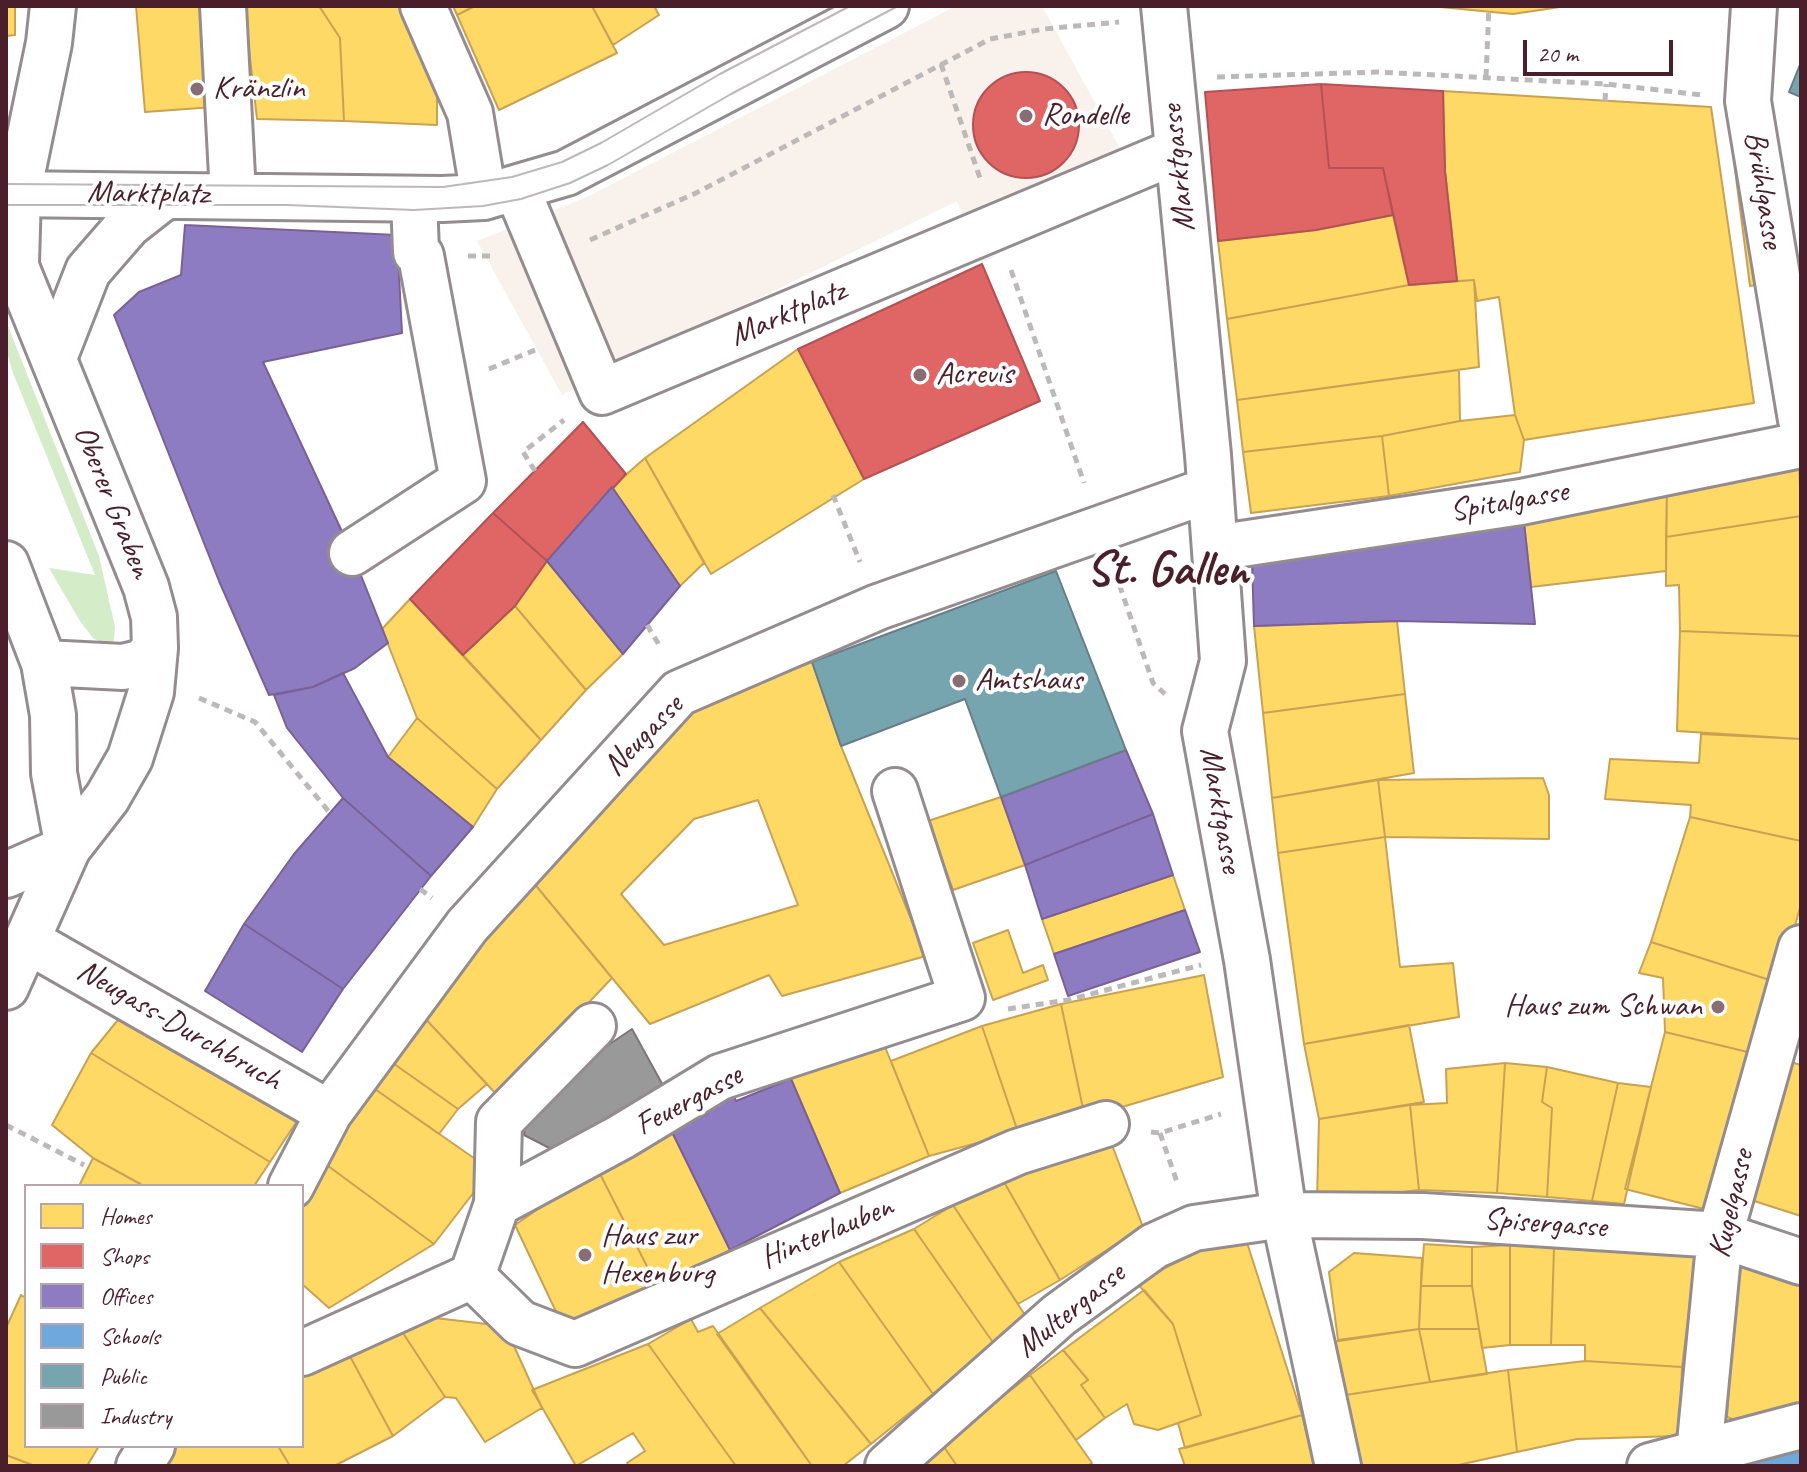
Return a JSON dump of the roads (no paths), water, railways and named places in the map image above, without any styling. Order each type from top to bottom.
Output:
[{"type":"street","name":"Oberer Graben","points":[[6,987],[68,848],[107,798],[130,758],[151,692],[155,648],[154,617],[146,587],[11,253],[12,194],[53,6]]},
{"type":"street","points":[[223,6],[233,195]]},
{"type":"street","points":[[423,6],[501,193]]},
{"type":"street","name":"Marktplatz","points":[[12,194],[414,199],[501,193],[566,173],[886,6]]},
{"type":"street","name":"Brühlgasse","points":[[1754,6],[1748,101],[1801,420]]},
{"type":"street","name":"Marktgasse","points":[[1165,12],[1223,661],[1205,731],[1247,960],[1284,1215],[1338,1466]]},
{"type":"street","name":"Marktplatz","points":[[501,193],[545,255],[602,392],[1177,151]]},
{"type":"street","points":[[54,358],[88,271],[117,235],[165,196]]},
{"type":"street","points":[[352,553],[463,481],[421,256],[416,252],[414,199]]},
{"type":"street","name":"Spitalgasse","points":[[1215,548],[1521,502],[1801,445]]},
{"type":"street","name":"Neugasse","points":[[292,1184],[329,1113],[467,926],[679,693],[878,607],[1209,490]]},
{"type":"street","points":[[6,564],[28,645],[53,715],[54,773],[68,848],[6,875]]},
{"type":"street","points":[[28,645],[123,667],[143,662],[155,648]]},
{"type":"street","name":"Feuergasse","points":[[497,1204],[621,1137],[720,1077],[962,998],[895,791]]},
{"type":"street","name":"Neugass-Durchbruch","points":[[28,941],[329,1113]]},
{"type":"street","name":"Kugelgasse","points":[[1700,1460],[1720,1235],[1801,948]]},
{"type":"street","points":[[304,1352],[425,1300],[472,1276],[497,1204],[499,1122],[593,1026]]},
{"type":"street","name":"Hinterlauben","points":[[472,1276],[520,1323],[575,1344],[1017,1152],[1106,1124]]},
{"type":"street","name":"Spisergasse","points":[[1284,1215],[1423,1216],[1720,1235],[1801,1262]]},
{"type":"street","name":"Multergasse","points":[[888,1466],[1059,1315],[1154,1246],[1194,1228],[1284,1215]]},
{"type":"street","points":[[1650,1466],[1700,1460],[1801,1426]]},
{"type":"street","points":[[139,1466],[151,1448]]},
{"type":"tram line","points":[[6,184],[443,187],[512,177],[562,162],[601,143],[720,74],[850,6]]},
{"type":"tram line","points":[[6,205],[287,205],[414,210],[483,206],[521,199],[570,183],[608,165],[731,94],[898,6]]},
{"type":"place","name":"Kränzlin","points":[[197,89]]},
{"type":"place","name":"Rondelle","points":[[1026,116]]},
{"type":"place","name":"Acrevis","points":[[920,375]]},
{"type":"place","name":"Amtshaus","points":[[959,681]]},
{"type":"place","name":"Haus zum Schwan","points":[[1718,1007]]},
{"type":"place","name":"Haus zur Hexenburg","points":[[585,1255]]},
{"type":"district","name":"St. Gallen","points":[[1167,571]]}]
